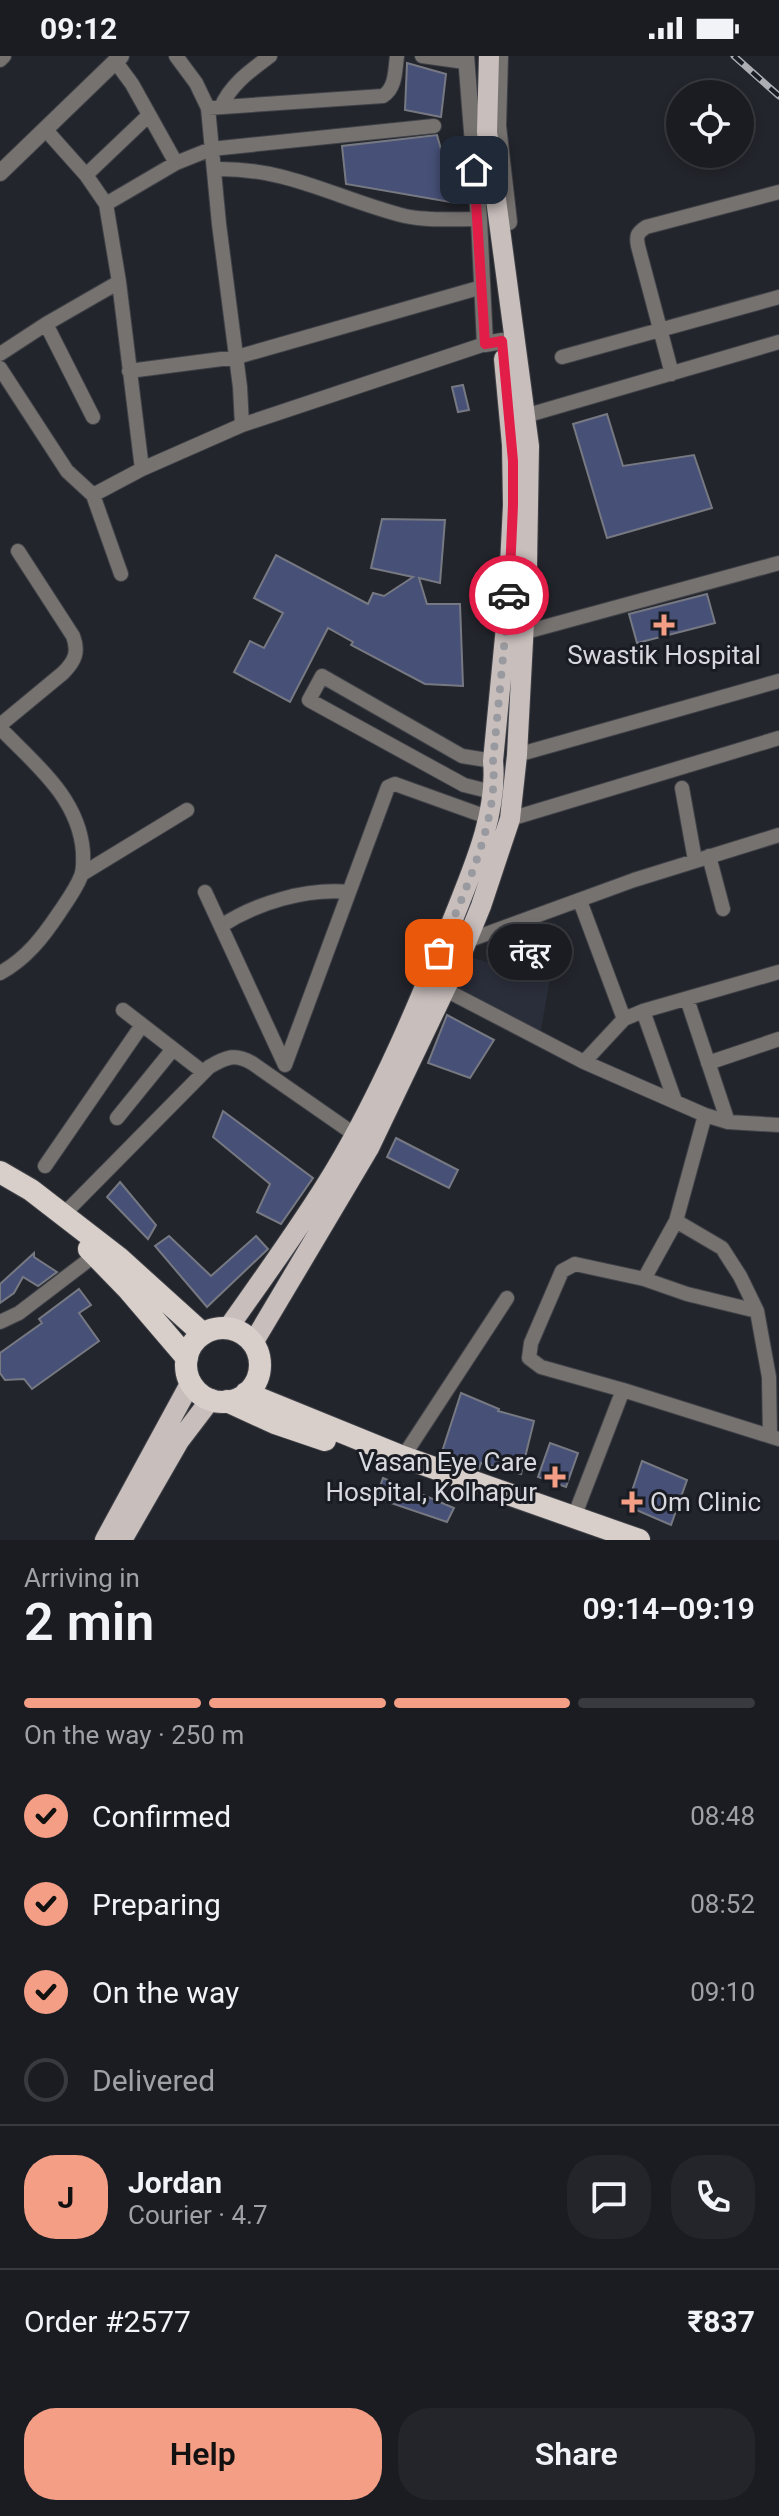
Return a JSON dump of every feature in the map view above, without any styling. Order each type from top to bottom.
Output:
[{"type":"highway","points":[[0,1172],[31,1190],[140,1276],[203,1334]]},
{"type":"highway","points":[[0,1184],[48,1215],[95,1255],[187,1358]]},
{"type":"highway","points":[[228,1398],[252,1387],[259,1372],[259,1357],[253,1343],[238,1331],[228,1328],[211,1330],[195,1340],[187,1358],[191,1382],[203,1395],[228,1398],[639,1540]]},
{"type":"highway","points":[[228,1398],[275,1423],[609,1540]]},
{"type":"main road","points":[[489,56],[487,132],[499,212],[501,339]]},
{"type":"main road","points":[[228,1328],[334,1172],[407,1031],[467,941],[510,819],[517,755],[529,462],[501,339],[470,58]]},
{"type":"main road","points":[[253,1343],[369,1148],[436,985],[481,849],[492,792],[511,564],[518,418]]},
{"type":"main road","points":[[105,1540],[191,1382]]},
{"type":"main road","points":[[122,1540],[179,1441],[228,1398]]},
{"type":"street","points":[[242,425],[237,357],[211,149],[214,108],[230,89],[270,56]]},
{"type":"street","points":[[214,108],[383,96],[392,86],[397,56]]},
{"type":"street","points":[[422,56],[470,58],[482,287],[501,339]]},
{"type":"street","points":[[93,495],[142,469],[242,425],[518,332],[498,126],[500,56]]},
{"type":"street","points":[[0,173],[118,58],[176,163]]},
{"type":"street","points":[[185,59],[196,83],[214,108]]},
{"type":"street","points":[[86,175],[149,115]]},
{"type":"street","points":[[106,204],[176,163],[211,149],[434,126]]},
{"type":"street","points":[[45,129],[86,175],[106,204],[142,469]]},
{"type":"street","points":[[214,169],[236,168],[296,178],[406,216],[479,219]]},
{"type":"street","points":[[672,374],[636,237],[646,227],[779,192]]},
{"type":"street","points":[[0,354],[119,282]]},
{"type":"street","points":[[129,371],[237,357],[482,287]]},
{"type":"street","points":[[562,357],[779,297]]},
{"type":"street","points":[[46,324],[93,417]]},
{"type":"street","points":[[518,418],[779,342]]},
{"type":"street","points":[[0,368],[67,471],[93,495],[121,574]]},
{"type":"street","points":[[18,551],[73,636],[76,655],[72,665],[0,726],[64,796],[75,815],[82,839],[82,874]]},
{"type":"street","points":[[522,633],[779,563]]},
{"type":"street","points":[[492,792],[464,785],[309,700],[322,676],[462,756],[493,761]]},
{"type":"street","points":[[517,755],[779,681]]},
{"type":"street","points":[[510,819],[779,738]]},
{"type":"street","points":[[205,892],[285,1065],[388,787],[395,784],[487,817]]},
{"type":"street","points":[[682,788],[702,858],[723,909]]},
{"type":"street","points":[[0,973],[16,965],[34,947],[82,874],[187,810]]},
{"type":"street","points":[[467,941],[702,858],[779,835]]},
{"type":"street","points":[[221,926],[237,916],[282,900],[330,890],[349,892]]},
{"type":"street","points":[[580,901],[624,1019]]},
{"type":"street","points":[[584,1062],[624,1019],[779,972]]},
{"type":"street","points":[[436,985],[584,1062],[705,1115],[728,1122],[779,1125]]},
{"type":"street","points":[[687,999],[728,1122]]},
{"type":"street","points":[[123,1010],[203,1072]]},
{"type":"street","points":[[643,1011],[675,1101]]},
{"type":"street","points":[[45,1166],[142,1025]]},
{"type":"street","points":[[708,1063],[779,1039]]},
{"type":"street","points":[[117,1118],[173,1049]]},
{"type":"street","points":[[63,1215],[203,1072],[231,1056],[240,1057],[354,1134]]},
{"type":"street","points":[[644,1279],[676,1221],[705,1115]]},
{"type":"street","points":[[676,1221],[722,1248],[757,1311],[769,1377],[775,1437],[541,1367],[529,1358],[529,1350],[562,1271],[567,1267],[583,1265],[644,1279],[687,1294],[757,1311]]},
{"type":"street","points":[[0,1322],[19,1313],[95,1255]]},
{"type":"street","points":[[403,1457],[507,1298]]},
{"type":"street","points":[[574,1517],[623,1390]]},
{"type":"shaded area","points":[[465,956],[550,979],[540,1035],[456,991]]},
{"type":"building","points":[[407,63],[446,74],[441,117],[405,110]]},
{"type":"building","points":[[437,135],[456,203],[346,184],[342,146]]},
{"type":"building","points":[[463,385],[469,410],[458,412],[452,387]]},
{"type":"building","points":[[607,414],[623,466],[694,455],[712,508],[607,538],[573,424]]},
{"type":"building","points":[[382,519],[445,520],[440,583],[419,578],[427,604],[460,604],[463,686],[425,684],[351,645],[353,642],[328,628],[290,702],[234,672],[250,641],[264,648],[283,613],[254,598],[276,555],[368,604],[373,593],[384,596],[413,577],[371,568]]},
{"type":"building","points":[[707,594],[715,623],[637,643],[629,614]]},
{"type":"building","points":[[447,1015],[494,1040],[470,1078],[428,1063]]},
{"type":"building","points":[[223,1111],[313,1178],[281,1224],[257,1212],[270,1184],[213,1137]]},
{"type":"building","points":[[396,1138],[458,1170],[449,1188],[387,1157]]},
{"type":"building","points":[[120,1182],[156,1225],[148,1239],[107,1197]]},
{"type":"building","points":[[169,1236],[211,1276],[256,1236],[268,1249],[207,1307],[155,1246]]},
{"type":"building","points":[[34,1253],[34,1257],[57,1272],[38,1286],[23,1277],[14,1293],[0,1303],[0,1284]]},
{"type":"building","points":[[79,1289],[91,1305],[79,1313],[99,1341],[32,1389],[24,1379],[5,1380],[0,1373],[0,1353],[42,1323],[39,1319]]},
{"type":"building","points":[[461,1393],[498,1411],[534,1421],[521,1474],[481,1463],[479,1469],[441,1455]]},
{"type":"building","points":[[550,1443],[578,1453],[566,1487],[538,1477]]},
{"type":"building","points":[[642,1461],[687,1480],[671,1525],[627,1506]]},
{"type":"building","points":[[383,1478],[454,1508],[447,1522],[376,1498]]},
{"type":"railway","points":[[734,56],[779,96]]},
{"type":"way so far","points":[[439,953],[481,849],[493,785],[509,595]]},
{"type":"place","name":"Swastik Hospital","points":[[664,625]]},
{"type":"place","name":"तंदूर","points":[[439,953]]},
{"type":"place","name":"Vasan Eye Care Hospital, Kolhapur","points":[[555,1477]]},
{"type":"place","name":"Om Clinic","points":[[632,1502]]},
{"type":"route","points":[[474,170],[485,344],[502,341],[512,445],[509,595]]}]
